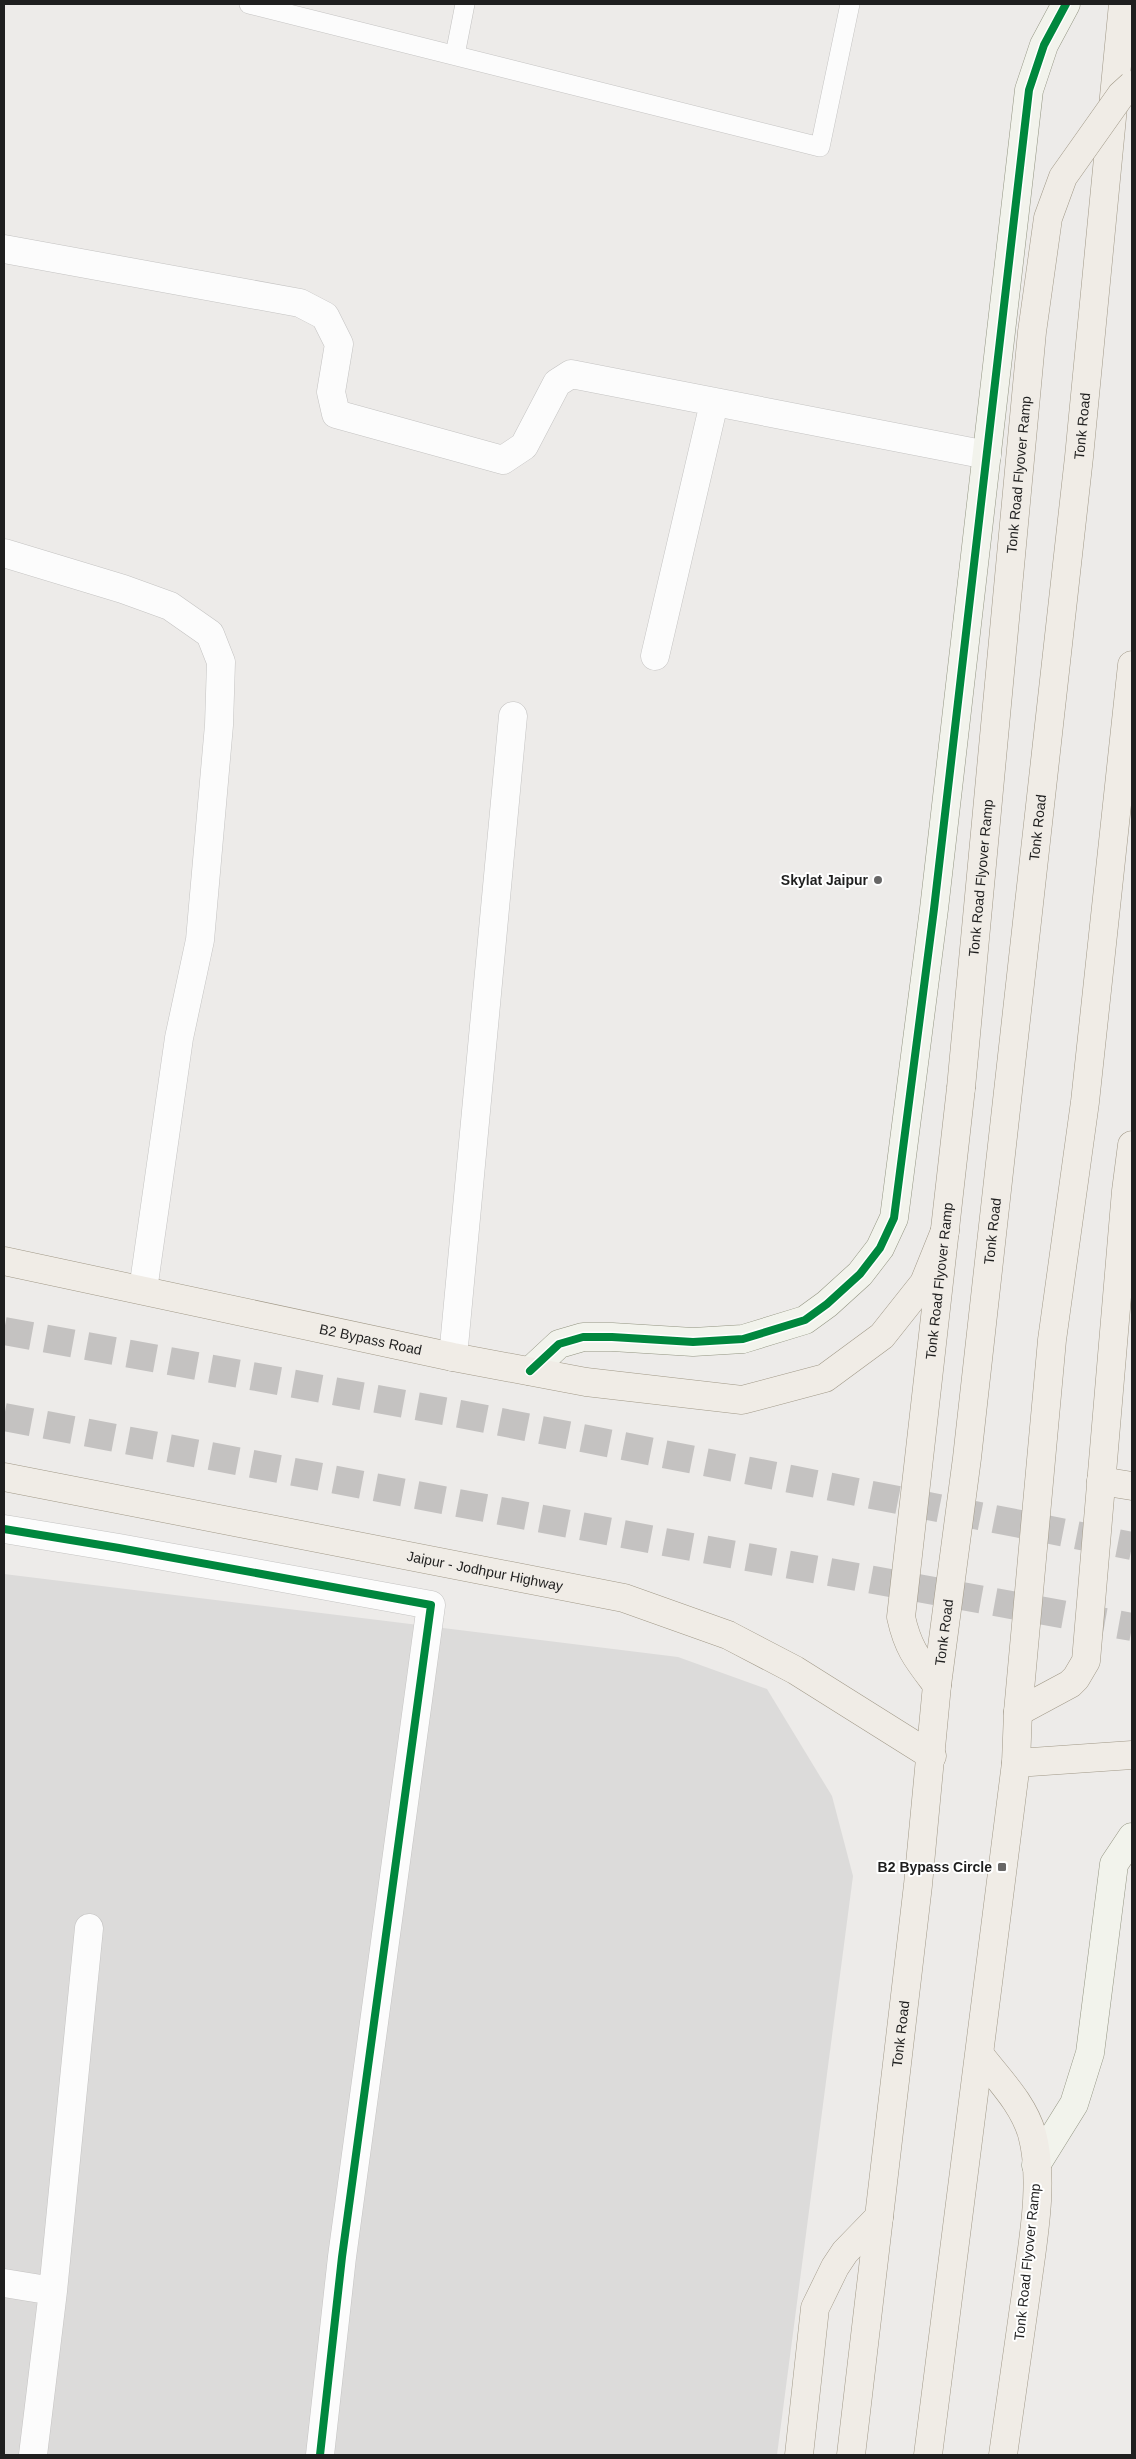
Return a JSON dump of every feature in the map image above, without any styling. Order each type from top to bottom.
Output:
[{"type":"main road","name":"Tonk Road","points":[[851,2455],[932,1756],[937,1685],[967,1458],[1079,458],[1123,4]]},
{"type":"main road","name":"Tonk Road Flyover Ramp","points":[[937,1685],[914,1656],[906,1640],[902,1617],[960,1088],[1032,332],[1048,218],[1064,177],[1121,95],[1132,85]]},
{"type":"main road","points":[[928,2455],[1016,1763],[1018,1712],[1052,1340],[1085,1102],[1132,670]]},
{"type":"main road","points":[[1018,1712],[1070,1684],[1080,1674],[1086,1661],[1126,1191],[1132,1145]]},
{"type":"main road","name":"B2 Bypass Road","points":[[4,1261],[453,1357],[586,1382],[742,1400],[825,1378],[882,1336],[924,1283],[945,1231]]},
{"type":"main road","name":"Jaipur - Jodhpur Highway","points":[[4,1477],[624,1598],[728,1635],[795,1670],[932,1756]]},
{"type":"main road","points":[[1101,1481],[1132,1486]]},
{"type":"main road","points":[[1016,1763],[1132,1755]]},
{"type":"main road","name":"Tonk Road Flyover Ramp","points":[[980,2055],[1022,2108],[1032,2135],[1036,2165],[1037,2197],[1030,2263],[1003,2455]]},
{"type":"main road","points":[[799,2455],[815,2308],[835,2267],[845,2252],[879,2217]]},
{"type":"street","points":[[530,1371],[559,1344],[583,1338],[612,1337],[693,1342],[743,1339],[805,1320],[827,1304],[860,1274],[880,1248],[894,1218],[934,909],[1029,90],[1044,45],[1066,4]]},
{"type":"street","points":[[4,249],[300,303],[325,316],[339,344],[331,392],[336,414],[503,460],[524,446],[557,384],[570,374],[714,404],[888,434],[987,455]]},
{"type":"street","points":[[655,656],[714,404]]},
{"type":"street","points":[[4,553],[123,588],[170,606],[210,634],[221,662],[219,725],[200,940],[179,1038],[143,1290]]},
{"type":"street","points":[[453,1357],[513,716]]},
{"type":"street","points":[[4,1530],[119,1548],[431,1605],[343,2247],[320,2455]]},
{"type":"street","points":[[1036,2165],[1074,2104],[1090,2053],[1114,1864],[1132,1837]]},
{"type":"street","points":[[33,2455],[53,2291],[89,1928]]},
{"type":"street","points":[[4,2283],[53,2291]]},
{"type":"lane","points":[[249,4],[820,147],[850,4]]},
{"type":"lane","points":[[454,54],[465,4]]},
{"type":"shaded area","points":[[4,1574],[678,1657],[767,1689],[832,1796],[853,1876],[777,2455],[4,2455]]},
{"type":"tunnel","points":[[4,1331],[460,1414],[1132,1546]]},
{"type":"tunnel","points":[[4,1417],[670,1543],[1132,1627]]},
{"type":"cycle path","points":[[530,1371],[559,1344],[583,1337],[693,1342],[743,1339],[805,1320],[827,1304],[860,1274],[880,1248],[894,1218],[934,909],[1029,90],[1044,45],[1066,4]]},
{"type":"cycle path","points":[[4,1529],[431,1605],[342,2257],[320,2455]]},
{"type":"place","name":"Skylat Jaipur","points":[[878,880]]},
{"type":"place","name":"B2 Bypass Circle","points":[[1002,1867]]}]
